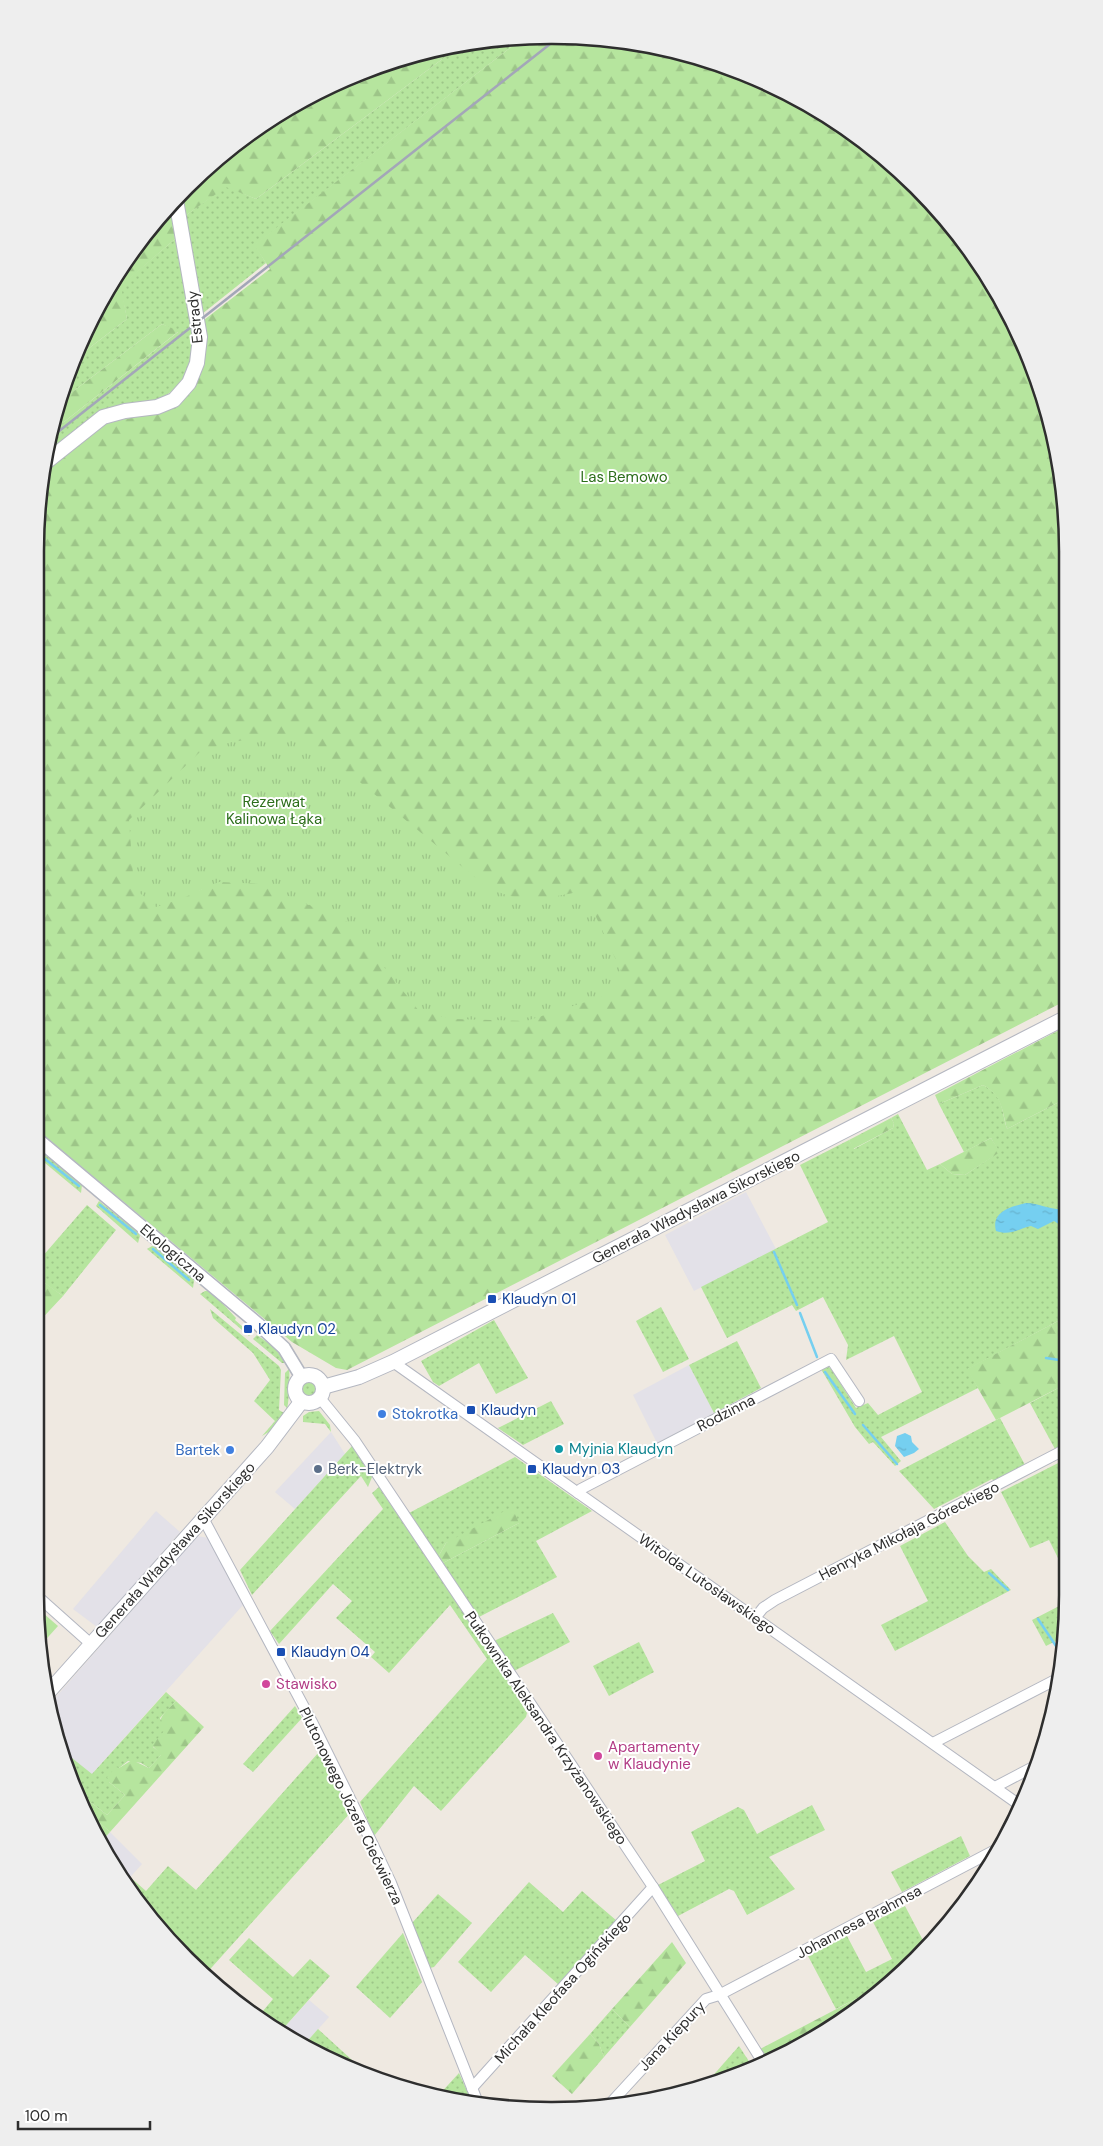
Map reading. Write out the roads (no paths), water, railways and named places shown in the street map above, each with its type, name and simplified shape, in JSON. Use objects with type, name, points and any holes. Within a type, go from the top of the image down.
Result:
[{"type":"main road","name":"Estrady","points":[[53,457],[103,417],[125,411],[157,407],[174,400],[189,383],[197,363],[200,337],[177,208]]},
{"type":"main road","name":"Generała Władysława Sikorskiego","points":[[321,1392],[393,1362],[1059,1021]]},
{"type":"main road","points":[[308,1374],[314,1376],[319,1379],[321,1392],[311,1403],[302,1402],[294,1391],[295,1383],[301,1376],[308,1374]]},
{"type":"main road","name":"Generała Władysława Sikorskiego","points":[[53,1687],[267,1447],[302,1402]]},
{"type":"street","name":"Ekologiczna","points":[[44,1145],[258,1324],[284,1348],[301,1376]]},
{"type":"street","name":"Rodzinna","points":[[578,1493],[581,1489],[831,1359],[859,1401]]},
{"type":"street","name":"Witolda Lutosławskiego","points":[[393,1362],[1015,1802]]},
{"type":"street","name":"Pułkownika Aleksandra Krzyżanowskiego","points":[[321,1392],[653,1888],[760,2058]]},
{"type":"street","name":"Henryka Mikołaja Góreckiego","points":[[755,1618],[763,1608],[776,1600],[1059,1453]]},
{"type":"street","name":"Plutonowego Józefa Ciećwierza","points":[[204,1518],[320,1737],[391,1883],[475,2096]]},
{"type":"street","points":[[44,1602],[91,1644]]},
{"type":"street","points":[[933,1743],[1051,1682]]},
{"type":"street","points":[[995,1787],[1028,1769]]},
{"type":"street","name":"Johannesa Brahmsa","points":[[719,1995],[987,1854]]},
{"type":"street","name":"Michała Kleofasa Ogińskiego","points":[[472,2088],[653,1888]]},
{"type":"street","name":"Jana Kiepury","points":[[615,2098],[706,1999],[719,1995]]},
{"type":"water","points":[[1026,1203],[1059,1209],[1059,1224],[1054,1221],[1038,1229],[1031,1226],[1010,1232],[996,1231],[996,1219],[1003,1211]]},
{"type":"water","points":[[905,1433],[911,1436],[912,1442],[919,1449],[904,1457],[895,1446],[897,1436]]},
{"type":"waterway","points":[[45,1159],[79,1186]]},
{"type":"waterway","points":[[100,1205],[136,1234]]},
{"type":"waterway","points":[[153,1249],[189,1280]]},
{"type":"waterway","points":[[774,1252],[797,1305]]},
{"type":"waterway","points":[[800,1313],[817,1357]]},
{"type":"waterway","points":[[1046,1358],[1059,1360]]},
{"type":"waterway","points":[[825,1372],[855,1414]]},
{"type":"waterway","points":[[863,1425],[897,1464]]},
{"type":"waterway","points":[[989,1573],[1008,1590]]},
{"type":"waterway","points":[[1038,1619],[1056,1646]]},
{"type":"railway","points":[[58,432],[550,44]]},
{"type":"place","name":"Klaudyn 01","points":[[492,1299]]},
{"type":"place","name":"Klaudyn 02","points":[[248,1329]]},
{"type":"place","name":"Klaudyn","points":[[471,1410]]},
{"type":"place","name":"Stokrotka","points":[[382,1414]]},
{"type":"place","name":"Myjnia Klaudyn","points":[[559,1449]]},
{"type":"place","name":"Bartek","points":[[230,1450]]},
{"type":"place","name":"Berk-Elektryk","points":[[318,1469]]},
{"type":"place","name":"Klaudyn 03","points":[[532,1469]]},
{"type":"place","name":"Klaudyn 04","points":[[281,1652]]},
{"type":"place","name":"Stawisko","points":[[266,1684]]},
{"type":"place","name":"Apartamenty w Klaudynie","points":[[598,1756]]},
{"type":"park label","name":"Las Bemowo","points":[[624,477]]},
{"type":"park label","name":"Rezerwat Kalinowa Łąka","points":[[274,810]]}]
